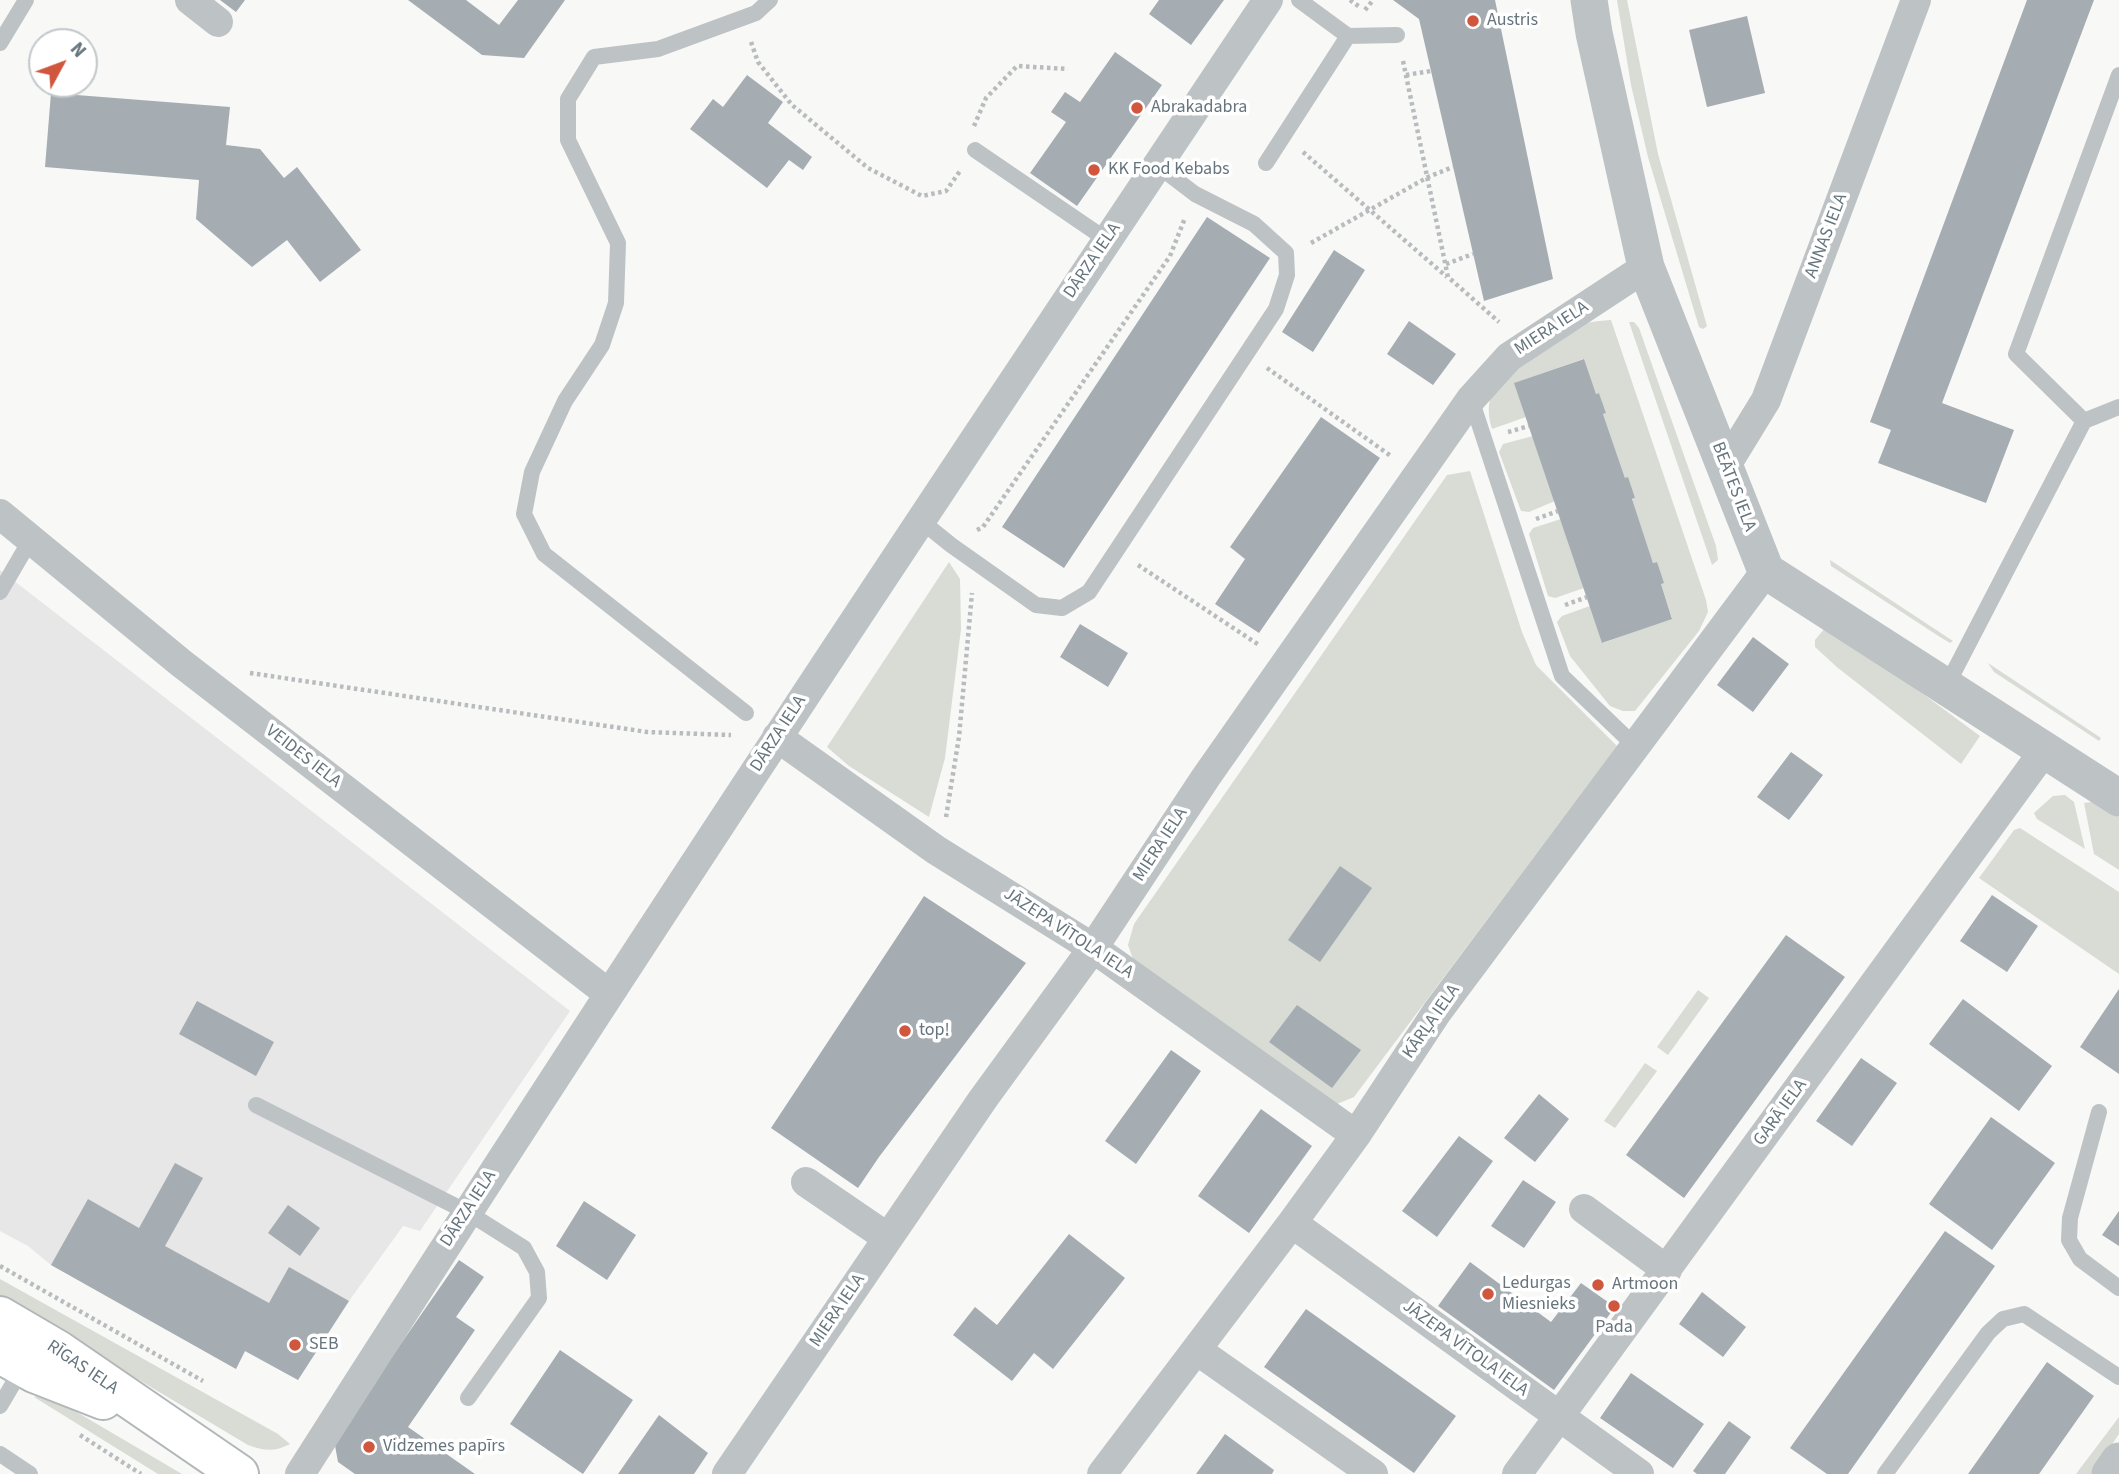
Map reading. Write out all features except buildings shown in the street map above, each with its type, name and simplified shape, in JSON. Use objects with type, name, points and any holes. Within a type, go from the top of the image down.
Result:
[{"type":"main road","name":"RĪGAS IELA","points":[[0,1316],[58,1350],[239,1474]]},
{"type":"main road","name":"RĪGAS IELA","points":[[12,1360],[163,1424]]},
{"type":"street","points":[[190,0],[218,22]]},
{"type":"street","name":"DĀRZA IELA","points":[[300,1474],[467,1212],[777,737],[1268,0]]},
{"type":"street","name":"BEĀTES IELA","points":[[1589,0],[1646,267],[1766,572]]},
{"type":"street","name":"ANNAS IELA","points":[[1725,467],[1766,400],[1916,0]]},
{"type":"street","name":"MIERA IELA","points":[[727,1474],[983,1099],[1093,948],[1206,777],[1471,399],[1509,357],[1646,267]]},
{"type":"street","name":"VEIDES IELA","points":[[0,514],[181,663],[609,994]]},
{"type":"street","points":[[1766,572],[2119,798]]},
{"type":"street","name":"KĀRĻA IELA","points":[[1102,1474],[1292,1223],[1356,1135],[1437,1012],[1766,572]]},
{"type":"street","name":"JĀZEPA VĪTOLA IELA","points":[[777,737],[936,850],[1093,948],[1356,1135]]},
{"type":"street","name":"GARĀ IELA","points":[[1517,1474],[2044,751]]},
{"type":"street","points":[[806,1182],[888,1238]]},
{"type":"street","points":[[1584,1209],[1667,1270]]},
{"type":"street","name":"JĀZEPA VĪTOLA IELA","points":[[1292,1223],[1559,1419],[1639,1474]]},
{"type":"street","points":[[1198,1350],[1373,1474]]},
{"type":"street","points":[[2110,1474],[2119,1461]]},
{"type":"lane","points":[[0,43],[26,0]]},
{"type":"lane","points":[[746,713],[544,554],[524,514],[532,472],[565,401],[602,345],[616,303],[618,243],[568,140],[568,99],[594,57],[658,49],[756,13],[771,0]]},
{"type":"lane","points":[[1298,0],[1348,36],[1397,36]]},
{"type":"lane","points":[[1266,163],[1348,36]]},
{"type":"lane","points":[[2084,421],[2016,354],[2119,75]]},
{"type":"lane","points":[[975,150],[1107,240]]},
{"type":"lane","points":[[920,520],[1036,605],[1062,608],[1089,592],[1276,309],[1287,275],[1286,253],[1254,224],[1195,194],[1157,165]]},
{"type":"lane","points":[[1471,399],[1562,676],[1635,746]]},
{"type":"lane","points":[[1946,687],[2084,421],[2119,407]]},
{"type":"lane","points":[[0,592],[31,539]]},
{"type":"lane","points":[[256,1105],[467,1212],[524,1248],[537,1272],[539,1298],[468,1398]]},
{"type":"lane","points":[[2099,1112],[2070,1218],[2069,1240],[2080,1259],[2119,1288]]},
{"type":"lane","points":[[1885,1474],[1988,1333],[2003,1319],[2024,1314],[2119,1377]]},
{"type":"lane","points":[[0,1406],[12,1360]]},
{"type":"lane","points":[[0,1454],[30,1474]]},
{"type":"path","points":[[1350,0],[1397,36],[1448,277]]},
{"type":"path","points":[[756,13],[750,40],[758,62],[792,105],[868,168],[922,196],[946,191],[975,150],[972,129],[986,98],[1017,66],[1068,69]]},
{"type":"path","points":[[1406,75],[1431,71]]},
{"type":"path","points":[[1283,137],[1526,346]]},
{"type":"path","points":[[1286,257],[1428,177],[1453,167]]},
{"type":"path","points":[[951,545],[982,527],[1170,256],[1195,194]]},
{"type":"path","points":[[1446,264],[1473,254]]},
{"type":"path","points":[[1246,354],[1417,475]]},
{"type":"path","points":[[1116,551],[1286,663]]},
{"type":"path","points":[[936,850],[944,823],[959,737],[975,560]]},
{"type":"path","points":[[237,671],[647,732],[732,735]]},
{"type":"path","points":[[0,1266],[203,1381]]},
{"type":"path","points":[[74,1431],[141,1474]]},
{"type":"shaded area","points":[[1617,0],[1627,0],[1658,154],[1707,326],[1703,329],[1699,327],[1648,157],[1631,85]]},
{"type":"shaded area","points":[[1611,320],[1708,612],[1699,631],[1635,711],[1623,711],[1610,706],[1570,656],[1557,622],[1562,616],[1590,606],[1603,643],[1672,618],[1657,562],[1653,563],[1632,500],[1635,498],[1625,478],[1603,414],[1606,413],[1583,359],[1515,383],[1526,417],[1492,429],[1489,416],[1489,404],[1497,385],[1512,368],[1547,339],[1569,327]]},
{"type":"shaded area","points":[[1629,322],[1634,322],[1639,328],[1716,546],[1718,560],[1712,565]]},
{"type":"shaded area","points":[[1533,436],[1555,501],[1529,512],[1521,511],[1499,452],[1503,444]]},
{"type":"shaded area","points":[[1470,471],[1522,632],[1536,665],[1617,746],[1354,1097],[1337,1104],[1134,962],[1128,945],[1134,924],[1447,475]]},
{"type":"shaded area","points":[[1561,519],[1584,588],[1555,598],[1548,596],[1529,534],[1533,528]]},
{"type":"shaded area","points":[[1830,560],[1953,641],[1950,643],[1940,637],[1831,566]]},
{"type":"shaded area","points":[[949,562],[960,579],[961,629],[945,758],[929,817],[849,766],[827,747]]},
{"type":"shaded area","points":[[0,570],[570,1011],[420,1231],[403,1226],[349,1301],[298,1380],[245,1351],[236,1369],[51,1265],[28,1246],[0,1231]]},
{"type":"shaded area","points":[[1825,628],[1915,688],[1980,736],[1961,764],[1815,647],[1815,640]]},
{"type":"shaded area","points":[[1988,663],[2101,738],[2099,741],[1994,672]]},
{"type":"shaded area","points":[[2065,795],[2074,802],[2085,849],[2037,819],[2034,813],[2053,796]]},
{"type":"shaded area","points":[[2092,802],[2119,817],[2119,870],[2094,854],[2084,803]]},
{"type":"shaded area","points":[[2020,828],[2119,892],[2119,974],[1979,878],[2014,830]]},
{"type":"shaded area","points":[[1698,990],[1709,998],[1668,1055],[1657,1047]]},
{"type":"shaded area","points":[[1645,1063],[1657,1071],[1615,1128],[1604,1121]]},
{"type":"shaded area","points":[[0,1279],[278,1434],[290,1444],[269,1450],[248,1445],[0,1297]]},
{"type":"shaded area","points":[[46,1394],[182,1474],[158,1474],[34,1397]]},
{"type":"shaded area","points":[[2119,1417],[2119,1434],[2092,1474],[2076,1474]]},
{"type":"place","name":"Austris","points":[[1473,21]]},
{"type":"place","name":"Abrakadabra","points":[[1137,108]]},
{"type":"place","name":"KK Food Kebabs","points":[[1094,170]]},
{"type":"place","name":"top!","points":[[905,1031]]},
{"type":"place","name":"Artmoon","points":[[1598,1285]]},
{"type":"place","name":"Ledurgas Miesnieks","points":[[1488,1294]]},
{"type":"place","name":"Pada","points":[[1614,1306]]},
{"type":"place","name":"SEB","points":[[295,1345]]},
{"type":"place","name":"Vidzemes papīrs","points":[[369,1447]]}]
